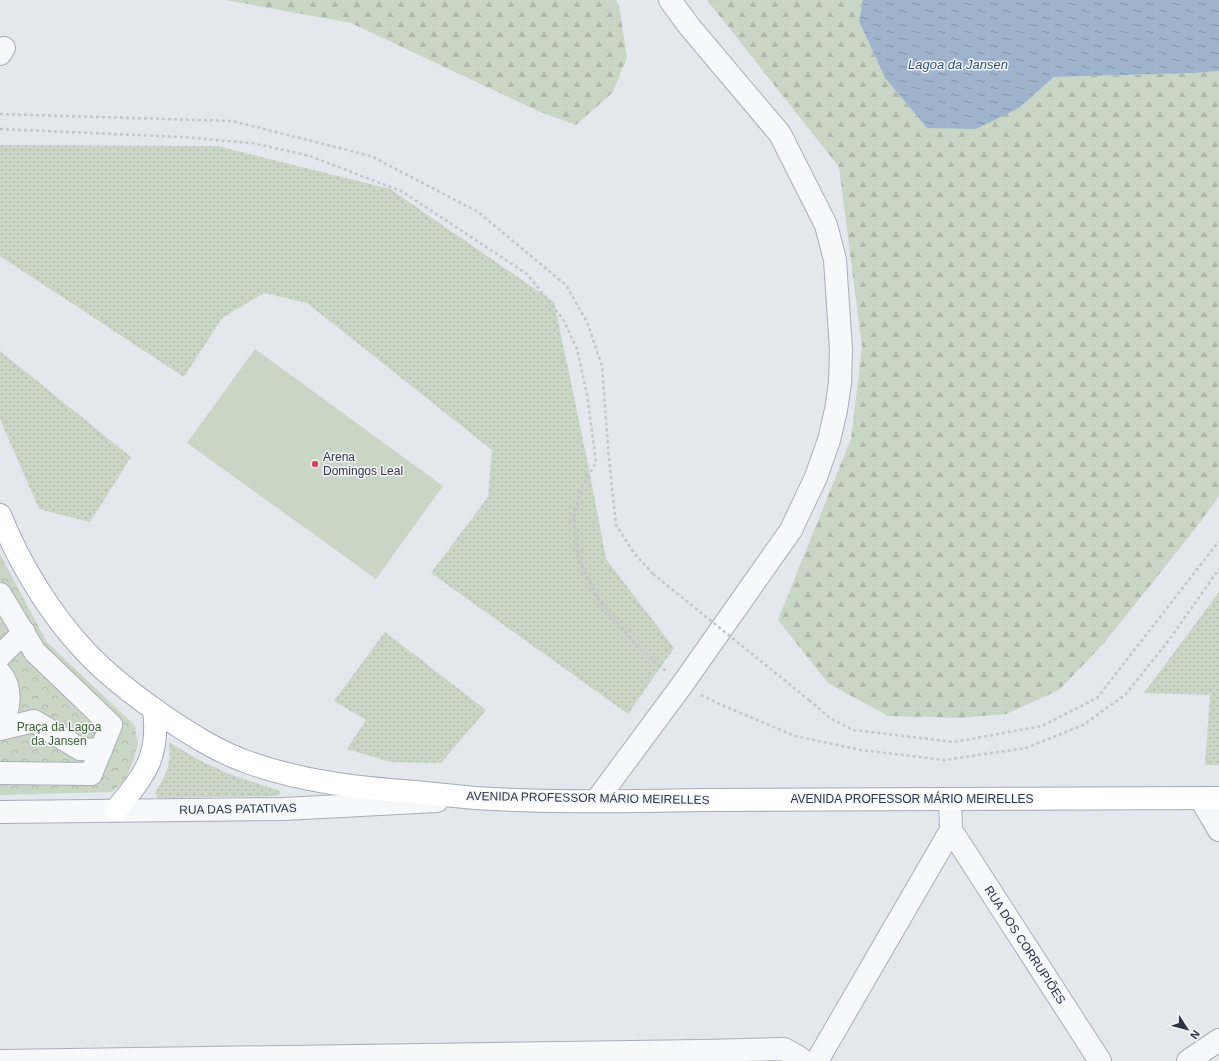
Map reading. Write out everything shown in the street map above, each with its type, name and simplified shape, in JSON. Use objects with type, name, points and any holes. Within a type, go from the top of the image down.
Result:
[{"type":"main road","name":"AVENIDA PROFESSOR MÁRIO MEIRELLES","points":[[0,515],[4,527],[34,583],[59,622],[87,654],[118,682],[185,730],[217,749],[248,762],[280,772],[325,783],[477,798],[596,801],[1210,798]]},
{"type":"main road","points":[[116,810],[141,778],[148,766],[156,739],[154,709]]},
{"type":"street","points":[[596,801],[682,685],[791,530],[816,477],[830,440],[840,383],[841,350],[835,260],[826,226],[780,134],[689,26],[670,0]]},
{"type":"street","points":[[0,594],[36,652],[111,725],[91,774],[0,773]]},
{"type":"street","points":[[0,656],[24,632]]},
{"type":"street","points":[[0,673],[8,688],[9,702],[6,716],[0,728]]},
{"type":"street","points":[[0,728],[34,721],[80,749],[101,750]]},
{"type":"street","name":"RUA DAS PATATIVAS","points":[[0,812],[284,809],[345,807],[477,798]]},
{"type":"street","points":[[1210,798],[1219,830]]},
{"type":"street","points":[[817,1061],[951,830],[950,799]]},
{"type":"street","name":"RUA DOS CORRUPIÕES","points":[[951,830],[1100,1061]]},
{"type":"street","points":[[1188,1061],[1219,1040]]},
{"type":"street","points":[[0,1061],[784,1048],[803,1061]]},
{"type":"path","points":[[0,114],[232,120],[371,156],[478,212],[566,285],[587,322],[602,366],[616,525],[634,553],[653,574],[810,700],[830,718],[853,730],[954,742],[1042,726],[1097,698],[1219,541]]},
{"type":"path","points":[[0,129],[182,137],[244,142],[310,156],[402,192],[527,274],[563,319],[577,349],[587,395],[596,462],[580,491],[574,517],[578,558],[600,602],[636,645],[682,685],[724,706],[795,736],[861,750],[944,760],[1026,748],[1083,726],[1125,695],[1170,640],[1219,569]]},
{"type":"green space","points":[[226,0],[616,0],[619,6],[627,57],[613,92],[576,125],[540,112],[351,23]]},
{"type":"green space","points":[[707,0],[863,0],[859,21],[885,78],[927,128],[1019,108],[1054,77],[1219,71],[1219,496],[1195,529],[1105,642],[1059,690],[1006,714],[961,718],[888,716],[828,683],[778,620],[851,439],[862,347],[839,167]]},
{"type":"green space","points":[[0,145],[217,146],[390,189],[554,302],[606,559],[674,648],[628,714],[431,573],[488,497],[492,450],[307,303],[264,293],[222,318],[184,377],[0,256]]},
{"type":"green space","name":"Arena Domingos Leal","points":[[255,349],[443,486],[376,579],[187,443]]},
{"type":"green space","points":[[0,351],[131,457],[90,522],[39,509],[0,419]]},
{"type":"green space","name":"Praça da Lagoa da Jansen","points":[[0,554],[46,641],[135,726],[138,744],[133,762],[125,780],[112,792],[0,795]]},
{"type":"green space","points":[[1219,592],[1219,765],[1205,765],[1210,695],[1144,693]]},
{"type":"green space","points":[[385,632],[486,710],[441,763],[390,762],[347,749],[366,720],[334,701]]},
{"type":"green space","points":[[169,742],[199,760],[229,774],[280,791],[280,794],[277,796],[158,798],[155,793],[163,780],[169,764]]},
{"type":"water","name":"Lagoa da Jansen","points":[[863,0],[1219,0],[1219,71],[1054,77],[1019,108],[976,129],[927,128],[885,78],[859,21]]},
{"type":"place","name":"Arena Domingos Leal","points":[[315,464]]}]
